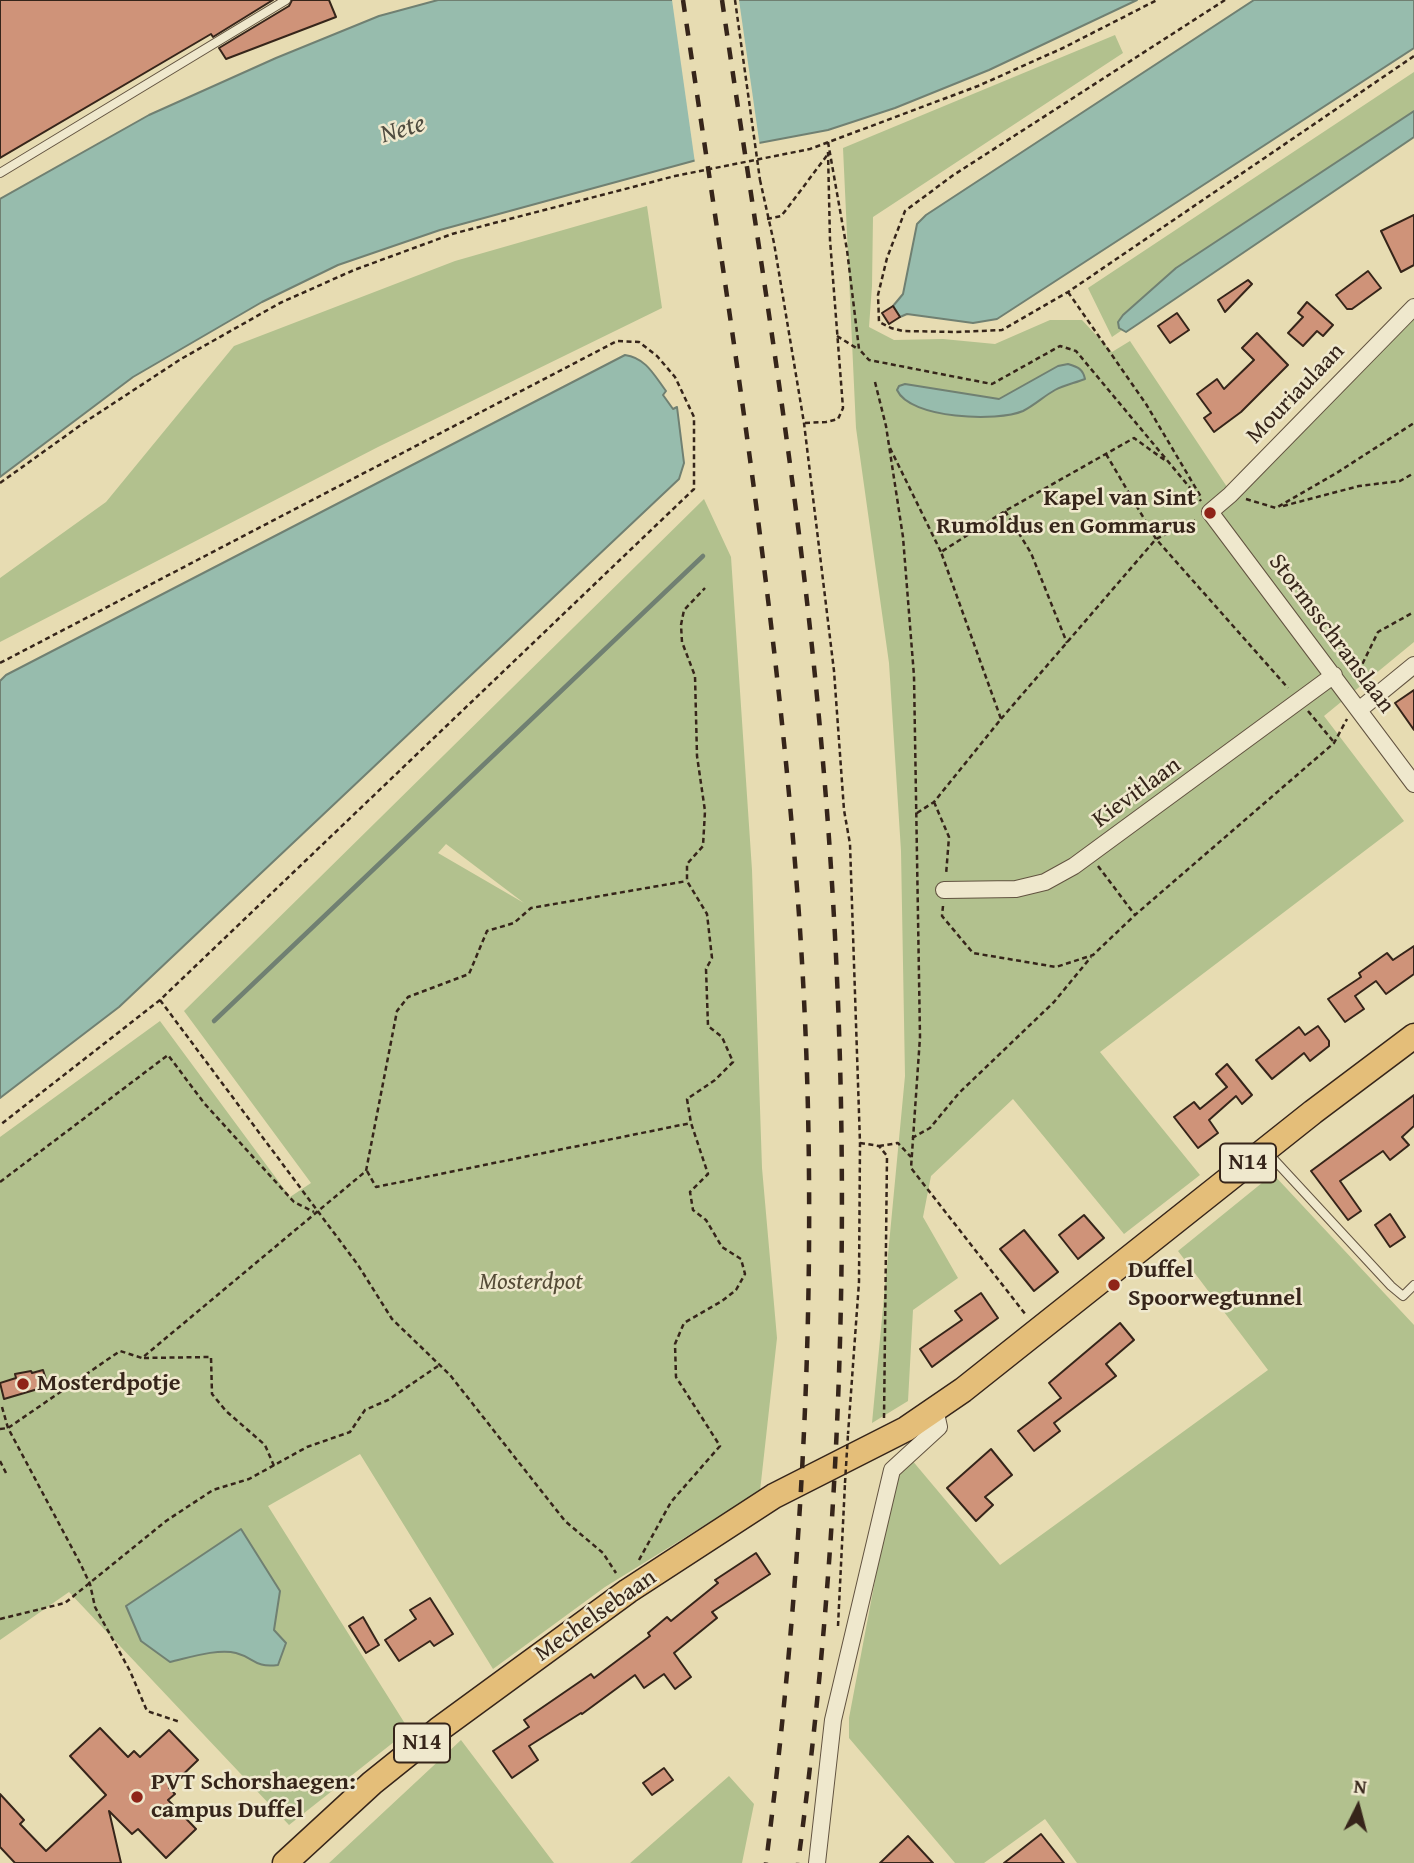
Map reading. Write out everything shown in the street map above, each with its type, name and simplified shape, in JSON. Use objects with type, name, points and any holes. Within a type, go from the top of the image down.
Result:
[{"type":"main road","name":"Mechelsebaan","points":[[285,1863],[372,1783],[409,1753],[628,1591],[774,1496],[906,1429],[964,1390],[1387,1054],[1414,1036]]},
{"type":"street","name":"Mouriaulaan","points":[[1210,512],[1230,495],[1414,307]]},
{"type":"street","name":"Stormsschranslaan","points":[[1210,512],[1414,784]]},
{"type":"street","points":[[1354,703],[1414,665]]},
{"type":"street","name":"Kievitlaan","points":[[944,890],[1016,890],[1045,882],[1089,855],[1334,675]]},
{"type":"street","points":[[817,1863],[833,1720],[892,1471],[939,1427],[935,1409]]},
{"type":"lane","points":[[0,173],[286,0]]},
{"type":"lane","points":[[1265,1150],[1391,1286],[1403,1296],[1413,1289]]},
{"type":"path","points":[[735,0],[760,180],[774,243],[804,423],[834,671],[844,810],[850,844],[860,1143],[859,1282],[837,1636]]},
{"type":"path","points":[[0,483],[85,422],[181,359],[280,303],[354,270],[452,234],[675,176],[810,149],[990,80],[1063,48],[1157,0]]},
{"type":"path","points":[[1225,0],[952,176],[905,211],[887,258],[878,295],[879,322],[903,331],[1002,330],[1068,292],[1414,56]]},
{"type":"path","points":[[804,423],[826,422],[838,418],[843,408],[830,240],[828,142]]},
{"type":"path","points":[[828,142],[847,250],[859,349]]},
{"type":"path","points":[[767,219],[781,216],[828,154]]},
{"type":"path","points":[[1068,292],[1146,404],[1210,512]]},
{"type":"path","points":[[837,336],[859,349],[869,360],[992,384],[1060,345],[1076,351],[1210,512]]},
{"type":"path","points":[[0,663],[617,341],[639,342],[657,356],[675,377],[694,417],[694,489],[160,1000],[0,1125]]},
{"type":"path","points":[[874,382],[889,446],[903,537],[914,676],[920,1038],[911,1168],[1038,1330]]},
{"type":"path","points":[[1276,508],[1414,423]]},
{"type":"path","points":[[941,552],[1005,511],[1134,438],[1171,464]]},
{"type":"path","points":[[889,446],[941,552],[1001,719]]},
{"type":"path","points":[[1106,454],[1156,539],[1334,743]]},
{"type":"path","points":[[1230,495],[1276,508],[1359,486],[1400,481],[1414,473]]},
{"type":"path","points":[[1005,511],[1031,553],[1067,643]]},
{"type":"path","points":[[917,813],[934,802],[1001,719],[1156,539],[1210,512]]},
{"type":"path","points":[[635,1566],[671,1503],[720,1446],[676,1377],[675,1344],[684,1322],[736,1290],[745,1274],[740,1259],[722,1247],[706,1220],[693,1210],[690,1192],[708,1174],[691,1123],[687,1100],[715,1080],[733,1062],[722,1037],[708,1026],[706,969],[712,958],[707,914],[688,881],[687,864],[703,846],[705,811],[697,756],[695,676],[682,642],[681,625],[684,610],[705,588]]},
{"type":"path","points":[[912,1138],[930,1128],[959,1093],[1054,1002],[1093,955],[1135,915],[1334,743],[1354,703],[1378,632],[1414,612]]},
{"type":"path","points":[[934,802],[949,836],[942,916],[973,953],[1056,967],[1093,955]]},
{"type":"path","points":[[1089,855],[1135,915]]},
{"type":"path","points":[[142,1358],[366,1171],[397,1011],[408,997],[469,974],[487,931],[514,923],[531,908],[688,881]]},
{"type":"path","points":[[160,1000],[358,1265],[392,1320],[450,1376],[565,1521],[603,1553],[628,1591]]},
{"type":"path","points":[[0,1182],[168,1055],[204,1103],[294,1202],[317,1213]]},
{"type":"path","points":[[366,1171],[376,1187],[691,1123]]},
{"type":"path","points":[[860,1143],[879,1146],[898,1143],[911,1157]]},
{"type":"path","points":[[879,1146],[887,1156],[884,1426]]},
{"type":"path","points":[[0,1429],[8,1428],[120,1351],[142,1358],[211,1357],[212,1394],[226,1411],[265,1445],[274,1466]]},
{"type":"path","points":[[0,1619],[65,1603],[166,1521],[213,1490],[249,1479],[307,1447],[350,1432],[365,1410],[388,1401],[438,1365]]},
{"type":"path","points":[[2,1407],[8,1428],[80,1563],[90,1584],[95,1607],[130,1671],[147,1712],[180,1722]]},
{"type":"path","points":[[0,1461],[6,1474]]},
{"type":"green space","points":[[1115,35],[1123,53],[873,217],[869,327],[894,340],[943,339],[995,344],[1050,320],[1082,320],[1112,352],[1130,341],[1233,496],[1414,317],[1414,642],[1324,716],[1404,821],[1100,1052],[1200,1175],[1124,1234],[1013,1099],[931,1176],[923,1217],[958,1278],[913,1310],[908,1401],[872,1423],[905,1076],[901,851],[889,663],[856,428],[843,148]]},
{"type":"green space","points":[[1414,72],[1414,129],[1112,337],[1088,288]]},
{"type":"green space","points":[[647,206],[662,308],[378,447],[0,642],[0,578],[106,502],[234,346],[455,261]]},
{"type":"green space","name":"Mosterdpot","points":[[704,499],[731,557],[752,870],[762,1168],[777,1338],[760,1491],[605,1587],[493,1669],[360,1454],[268,1506],[409,1730],[289,1825],[69,1592],[0,1640],[0,1137],[160,1021],[290,1197],[311,1183],[184,1011]],"holes":[[[446,844],[524,903],[438,853]]]},
{"type":"green space","points":[[1273,1174],[1414,1325],[1414,1863],[1077,1863],[1045,1819],[984,1863],[955,1863],[849,1738],[849,1718],[894,1480],[911,1459],[1000,1565],[1268,1370],[1178,1251]]},
{"type":"green space","points":[[461,1740],[554,1863],[329,1863]]},
{"type":"green space","points":[[729,1776],[754,1804],[742,1863],[630,1863]]},
{"type":"water","name":"Nete","points":[[438,0],[1137,0],[989,70],[895,108],[828,130],[759,143],[440,230],[338,265],[262,302],[133,377],[0,477],[0,199],[149,115],[276,58],[379,16]]},
{"type":"water","points":[[1254,0],[1414,0],[1414,48],[997,319],[973,323],[907,314],[900,317],[893,306],[903,294],[917,224],[926,215]]},
{"type":"water","points":[[1414,111],[1414,137],[1126,332],[1119,328],[1118,322],[1123,315],[1176,268]]},
{"type":"water","points":[[625,355],[639,360],[649,368],[666,391],[663,395],[673,409],[677,407],[684,463],[679,479],[119,1007],[0,1098],[0,681],[6,675]]},
{"type":"water","points":[[1068,364],[1080,369],[1085,379],[1058,388],[1027,409],[1011,414],[976,417],[936,412],[905,400],[897,390],[905,384],[999,399],[1058,366]]},
{"type":"water","points":[[241,1529],[280,1591],[274,1630],[286,1643],[278,1665],[259,1664],[229,1652],[203,1654],[170,1662],[141,1641],[126,1606]]},
{"type":"pier","points":[[672,0],[739,0],[760,147],[695,163]]},
{"type":"building","points":[[0,0],[273,0],[0,158]]},
{"type":"building","points":[[292,0],[329,0],[336,17],[226,59],[219,48],[289,6]]},
{"type":"building","points":[[1414,215],[1414,265],[1401,272],[1381,231]]},
{"type":"building","points":[[1368,271],[1381,288],[1352,309],[1347,309],[1336,295]]},
{"type":"building","points":[[1248,280],[1252,284],[1225,312],[1218,300]]},
{"type":"building","points":[[1307,302],[1333,325],[1323,336],[1317,331],[1303,346],[1288,333],[1303,317],[1298,313]]},
{"type":"building","points":[[893,306],[900,317],[889,324],[882,313]]},
{"type":"building","points":[[1177,313],[1189,330],[1170,343],[1158,326]]},
{"type":"building","points":[[1257,333],[1288,365],[1241,412],[1214,432],[1204,418],[1211,413],[1197,394],[1217,379],[1224,389],[1254,360],[1242,348]]},
{"type":"building","points":[[1414,690],[1414,730],[1395,703]]},
{"type":"building","points":[[1414,946],[1414,974],[1386,994],[1376,981],[1355,996],[1364,1009],[1345,1022],[1328,999],[1361,977],[1359,973],[1387,953],[1393,960]]},
{"type":"building","points":[[1318,1026],[1329,1041],[1329,1046],[1310,1061],[1304,1053],[1272,1079],[1256,1060],[1299,1027],[1305,1035]]},
{"type":"building","points":[[1227,1064],[1252,1095],[1242,1104],[1236,1096],[1209,1120],[1218,1133],[1198,1148],[1174,1117],[1194,1102],[1200,1109],[1227,1087],[1216,1074]]},
{"type":"building","points":[[1414,1095],[1414,1126],[1402,1137],[1409,1145],[1390,1160],[1383,1151],[1340,1181],[1361,1211],[1348,1220],[1311,1171]]},
{"type":"building","points":[[1390,1214],[1405,1237],[1390,1247],[1375,1225]]},
{"type":"building","points":[[1084,1215],[1104,1238],[1078,1259],[1059,1235]]},
{"type":"building","points":[[1024,1230],[1058,1272],[1034,1291],[1000,1249]]},
{"type":"building","points":[[981,1293],[998,1318],[932,1367],[920,1349],[962,1320],[955,1311]]},
{"type":"building","points":[[1120,1323],[1134,1340],[1106,1364],[1116,1376],[1054,1423],[1060,1431],[1034,1451],[1018,1431],[1061,1398],[1049,1383]]},
{"type":"building","name":"Mosterdpotje","points":[[43,1370],[48,1386],[4,1399],[0,1383],[16,1378],[15,1374]]},
{"type":"building","points":[[991,1449],[1012,1475],[985,1497],[993,1505],[976,1521],[947,1488]]},
{"type":"building","points":[[756,1553],[770,1574],[712,1612],[717,1618],[674,1653],[691,1677],[675,1689],[664,1674],[644,1688],[635,1675],[582,1714],[529,1746],[538,1760],[512,1778],[493,1751],[529,1727],[524,1720],[591,1674],[594,1678],[650,1636],[648,1633],[667,1617],[671,1621],[718,1583],[715,1580]]},
{"type":"building","points":[[430,1598],[453,1634],[434,1646],[430,1641],[399,1661],[385,1640],[416,1619],[410,1610]]},
{"type":"building","points":[[363,1617],[379,1645],[366,1653],[349,1626]]},
{"type":"building","name":"PVT Schorshaegen: campus Duffel","points":[[100,1728],[128,1757],[134,1751],[140,1757],[169,1730],[198,1760],[169,1788],[175,1794],[168,1800],[196,1829],[166,1858],[138,1829],[132,1834],[109,1811],[121,1863],[15,1863],[0,1847],[0,1794],[24,1820],[20,1824],[46,1851],[106,1795],[70,1756]]},
{"type":"building","points":[[664,1768],[673,1780],[652,1795],[643,1783]]},
{"type":"building","points":[[1041,1834],[1064,1863],[1004,1863]]},
{"type":"building","points":[[908,1836],[933,1863],[880,1863]]},
{"type":"waterway","points":[[214,1021],[703,556]]},
{"type":"railway","points":[[683,0],[750,456],[778,685],[790,800],[806,1034],[809,1152],[806,1390],[791,1627],[766,1863]]},
{"type":"railway","points":[[722,0],[775,359],[810,628],[831,861],[838,1004],[842,1148],[837,1435],[815,1721],[798,1863]]},
{"type":"place","name":"Kapel van Sint Rumoldus en Gommarus","points":[[1210,513]]},
{"type":"place","name":"Duffel Spoorwegtunnel","points":[[1114,1285]]},
{"type":"place","name":"Mosterdpotje","points":[[23,1384]]},
{"type":"place","name":"PVT Schorshaegen: campus Duffel","points":[[137,1797]]}]
